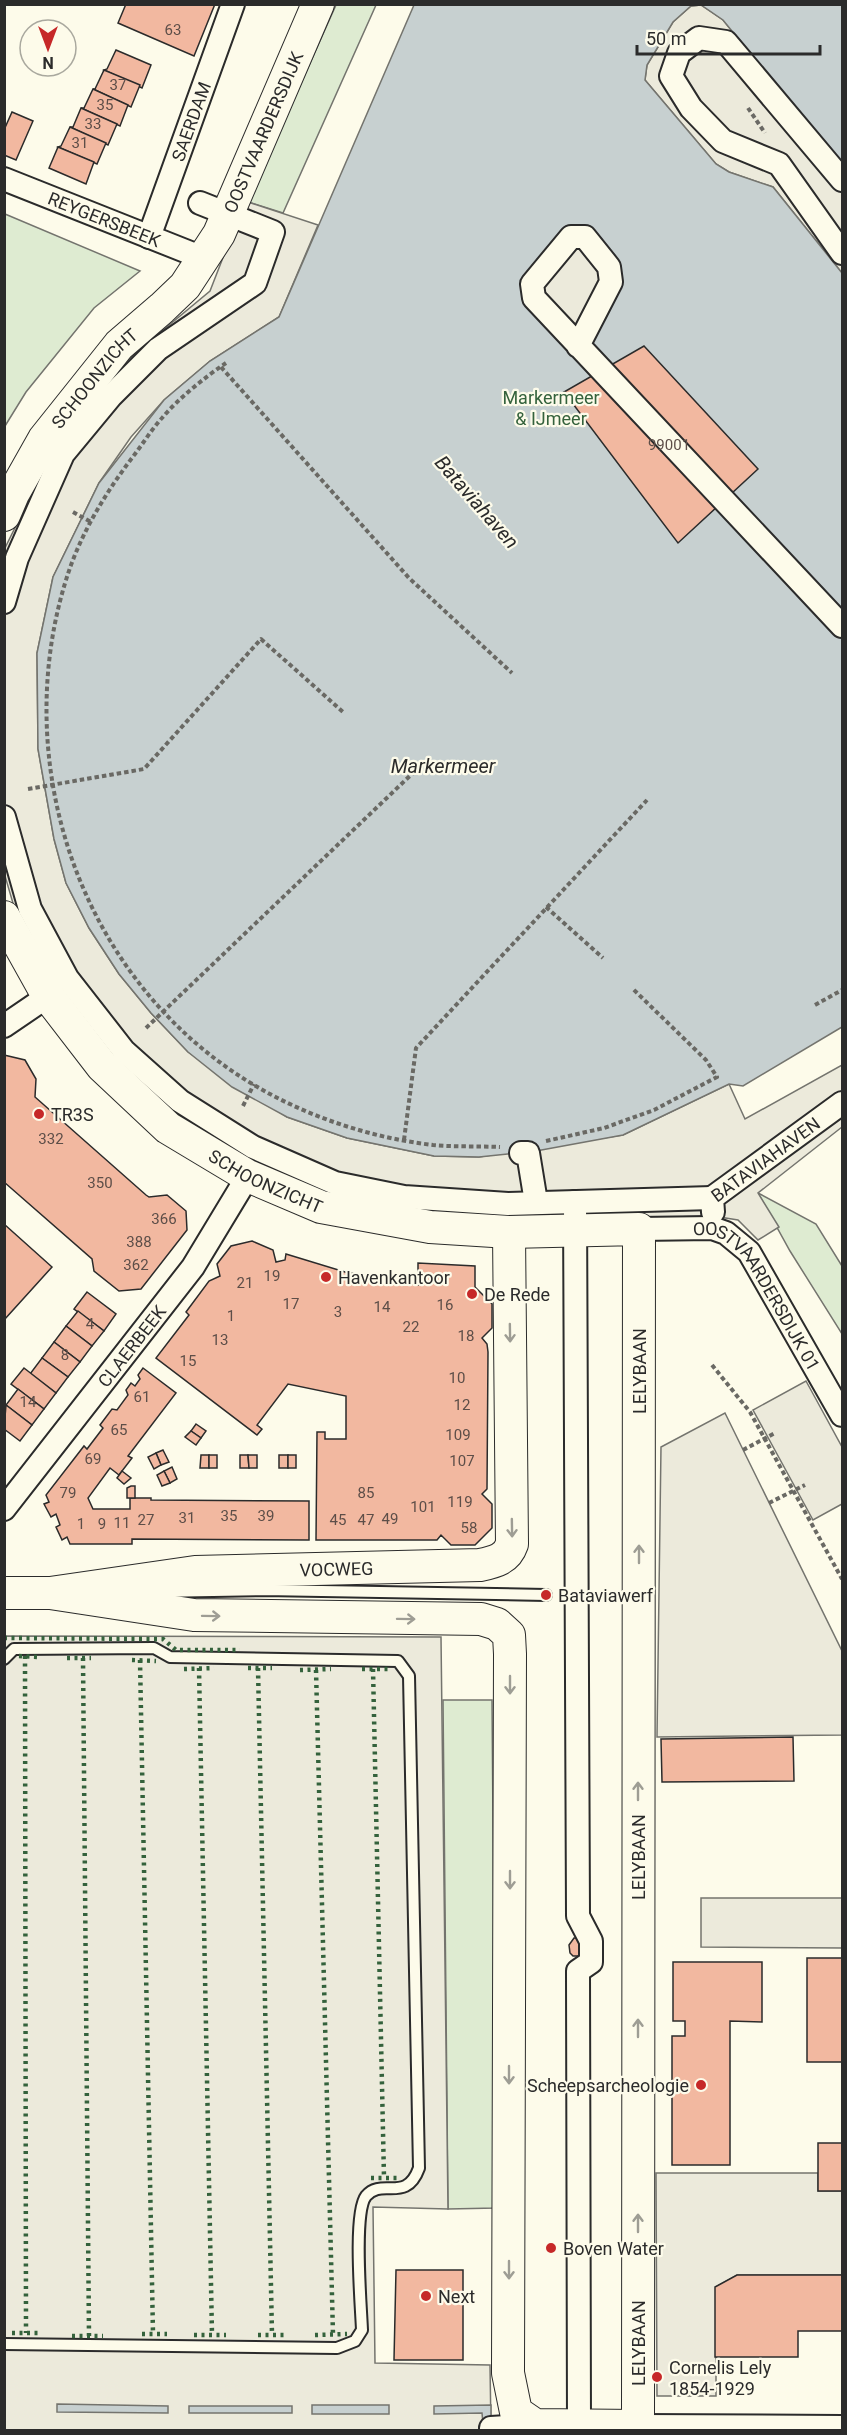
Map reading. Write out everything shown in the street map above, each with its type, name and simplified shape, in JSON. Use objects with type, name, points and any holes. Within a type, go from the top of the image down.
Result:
[{"type":"street","name":"SAERDAM","points":[[149,237],[233,4]]},
{"type":"street","name":"OOSTVAARDERSDIJK","points":[[203,258],[219,234],[214,208],[318,4]]},
{"type":"street","points":[[843,180],[726,42],[699,38],[679,52],[671,76],[691,108],[723,141],[779,164],[843,253]]},
{"type":"street","name":"REYGERSBEEK","points":[[4,179],[203,258]]},
{"type":"street","points":[[4,602],[16,558],[63,454],[111,396],[158,349],[255,283],[273,232],[214,208]]},
{"type":"street","name":"SCHOONZICHT","points":[[4,515],[13,494],[44,439],[119,345],[185,286],[203,258]]},
{"type":"street","points":[[578,346],[843,626]]},
{"type":"street","points":[[4,817],[30,909],[68,978],[124,1051],[180,1101],[253,1148],[334,1183],[404,1197],[508,1204],[536,1202],[576,1216],[712,1198]]},
{"type":"street","name":"SCHOONZICHT","points":[[4,917],[48,996],[102,1066],[168,1128],[248,1176],[321,1207],[430,1227],[509,1232],[576,1216],[639,1229]]},
{"type":"street","points":[[4,1026],[48,996]]},
{"type":"street","name":"BATAVIAHAVEN","points":[[711,1228],[712,1198],[843,1103]]},
{"type":"street","points":[[527,1149],[536,1202]]},
{"type":"street","name":"CLAERBEEK","points":[[4,1509],[193,1268],[248,1176]]},
{"type":"street","points":[[556,2427],[578,1971],[591,1962],[591,1941],[578,1916],[576,1216]]},
{"type":"street","name":"OOSTVAARDERSDIJK 01","points":[[639,1229],[711,1228],[726,1233],[749,1252],[843,1415]]},
{"type":"street","name":"LELYBAAN","points":[[638,2426],[639,1229]]},
{"type":"street","name":"VOCWEG","points":[[4,1593],[159,1593],[195,1572],[480,1565],[503,1558],[510,1552],[512,1544],[509,1232]]},
{"type":"street","name":"VOCWEG","points":[[159,1593],[194,1615],[481,1619],[504,1628],[509,1635],[508,2373],[516,2412],[556,2427]]},
{"type":"street","points":[[491,2428],[843,2427]]},
{"type":"lane","points":[[159,1593],[264,1590],[546,1595]]},
{"type":"lane","points":[[4,1659],[14,1649],[154,1648],[170,1657],[398,1661],[409,1676],[410,1687],[419,2168],[414,2181],[404,2187],[377,2189],[366,2196],[359,2215],[362,2330],[355,2341],[338,2348],[4,2344]]},
{"type":"path","points":[[747,107],[763,127]]},
{"type":"path","points":[[226,363],[163,417],[110,488],[90,522],[66,578],[52,634],[47,673],[47,746],[51,784],[68,852],[113,948],[162,1012],[210,1054],[254,1084],[272,1095],[348,1127],[435,1145],[527,1149],[604,1128],[654,1110],[717,1077],[706,1060],[633,989]]},
{"type":"path","points":[[221,367],[409,578],[512,673]]},
{"type":"path","points":[[73,512],[90,522]]},
{"type":"path","points":[[28,789],[144,770],[261,639],[344,712]]},
{"type":"path","points":[[146,1028],[415,771]]},
{"type":"path","points":[[404,1140],[416,1048],[647,800]]},
{"type":"path","points":[[546,907],[603,958]]},
{"type":"path","points":[[815,1005],[843,990]]},
{"type":"path","points":[[243,1106],[254,1084]]},
{"type":"path","points":[[712,1365],[750,1412],[843,1579]]},
{"type":"path","points":[[743,1450],[775,1433]]},
{"type":"path","points":[[769,1503],[805,1485]]},
{"type":"green space","points":[[336,5],[376,5],[283,213],[245,201],[273,146]]},
{"type":"green space","points":[[5,214],[140,271],[94,308],[26,392],[5,426]]},
{"type":"green space","points":[[758,1193],[816,1224],[842,1266],[842,1334],[790,1251]]},
{"type":"green space","points":[[443,1700],[492,1700],[496,2208],[448,2209]]},
{"type":"shaded area","points":[[701,5],[723,20],[842,166],[842,273],[773,187],[729,172],[716,164],[645,80],[647,65],[673,22],[691,6]]},
{"type":"shaded area","points":[[245,201],[318,225],[279,317],[210,361],[164,400],[131,437],[99,483],[53,577],[37,653],[38,749],[54,839],[66,883],[89,928],[119,974],[151,1013],[188,1052],[287,1117],[347,1138],[434,1156],[479,1157],[623,1135],[729,1084],[745,1119],[842,1065],[842,1127],[758,1193],[779,1227],[758,1240],[738,1220],[713,1216],[632,1218],[408,1215],[331,1199],[246,1163],[173,1115],[113,1060],[17,917],[5,876],[4,550],[53,451],[109,375],[210,291]]},
{"type":"shaded area","points":[[571,230],[609,257],[589,350],[525,282]]},
{"type":"shaded area","points":[[806,1381],[842,1447],[842,1504],[813,1520],[753,1410]]},
{"type":"shaded area","points":[[725,1413],[842,1651],[842,1735],[657,1737],[661,1447]]},
{"type":"shaded area","points":[[5,1636],[441,1637],[448,2209],[373,2207],[375,2363],[490,2365],[491,2430],[5,2430]]},
{"type":"shaded area","points":[[701,1898],[842,1898],[842,1948],[701,1947]]},
{"type":"shaded area","points":[[656,2173],[818,2173],[818,2191],[842,2191],[842,2275],[737,2275],[716,2287],[716,2396],[657,2396]]},
{"type":"water","name":"Markermeer","points":[[414,5],[701,5],[691,6],[673,22],[647,65],[645,80],[716,164],[729,172],[773,187],[842,273],[842,620],[589,350],[591,337],[619,278],[587,231],[525,282],[842,633],[842,1027],[743,1086],[729,1084],[623,1135],[536,1151],[479,1157],[434,1156],[347,1138],[287,1117],[232,1087],[188,1052],[151,1013],[119,974],[89,928],[66,883],[54,839],[38,749],[37,653],[53,577],[99,483],[164,400],[210,361],[279,317]]},
{"type":"water","points":[[701,5],[842,5],[842,166],[723,20]]},
{"type":"water","points":[[57,2404],[168,2406],[168,2413],[57,2412]]},
{"type":"water","points":[[312,2405],[389,2405],[389,2414],[312,2414]]},
{"type":"water","points":[[491,2405],[491,2424],[483,2424],[482,2413],[434,2414],[434,2406]]},
{"type":"water","points":[[189,2406],[292,2406],[292,2413],[189,2413]]},
{"type":"building","points":[[126,4],[215,4],[194,56],[118,23]]},
{"type":"building","points":[[116,50],[151,65],[142,88],[104,70],[107,69]]},
{"type":"building","points":[[104,70],[140,85],[131,107],[93,89]]},
{"type":"building","points":[[93,89],[128,105],[120,126],[81,108],[84,108]]},
{"type":"building","points":[[81,108],[117,124],[108,145],[70,127],[73,127]]},
{"type":"building","points":[[12,112],[33,121],[16,160],[4,155],[4,130]]},
{"type":"building","points":[[70,127],[106,143],[97,164],[58,147],[61,146]]},
{"type":"building","points":[[58,147],[94,162],[86,184],[49,168]]},
{"type":"building","points":[[644,346],[758,469],[678,543],[564,392]]},
{"type":"building","points":[[4,1055],[25,1060],[36,1079],[35,1097],[146,1195],[149,1197],[167,1195],[186,1211],[187,1230],[141,1289],[119,1291],[94,1271],[92,1259],[4,1182]]},
{"type":"building","points":[[4,1224],[52,1267],[4,1320]]},
{"type":"building","points":[[252,1241],[273,1250],[276,1262],[285,1260],[286,1254],[345,1272],[418,1285],[418,1263],[475,1266],[475,1287],[492,1304],[492,1328],[482,1338],[487,1344],[488,1352],[487,1489],[482,1494],[492,1504],[492,1528],[475,1545],[451,1545],[441,1535],[437,1540],[316,1540],[317,1432],[325,1432],[325,1439],[346,1439],[346,1396],[288,1384],[257,1425],[262,1429],[257,1435],[156,1358],[189,1315],[186,1312],[209,1281],[220,1276],[217,1264],[231,1246]]},
{"type":"building","points":[[87,1292],[116,1314],[104,1331],[74,1309]]},
{"type":"building","points":[[78,1311],[104,1331],[92,1346],[66,1326]]},
{"type":"building","points":[[66,1326],[92,1346],[80,1362],[54,1342]]},
{"type":"building","points":[[54,1342],[80,1362],[68,1377],[42,1358]]},
{"type":"building","points":[[42,1358],[68,1377],[56,1393],[30,1374]]},
{"type":"building","points":[[24,1368],[56,1393],[44,1409],[11,1384]]},
{"type":"building","points":[[143,1368],[176,1393],[128,1456],[132,1458],[119,1475],[110,1468],[88,1498],[93,1509],[130,1509],[130,1498],[309,1501],[309,1540],[132,1539],[132,1544],[70,1544],[67,1537],[62,1540],[56,1527],[60,1525],[56,1514],[51,1517],[44,1504],[49,1502],[46,1495],[84,1446],[87,1449],[103,1428],[100,1425],[112,1409],[117,1410],[128,1395],[126,1390],[131,1383],[135,1386],[140,1379],[138,1375]]},
{"type":"building","points":[[18,1389],[44,1409],[32,1425],[6,1405]]},
{"type":"building","points":[[6,1405],[32,1425],[20,1441],[4,1429]]},
{"type":"building","points":[[196,1424],[206,1431],[201,1438],[191,1431]]},
{"type":"building","points":[[191,1431],[201,1438],[196,1445],[185,1437]]},
{"type":"building","points":[[163,1450],[169,1462],[161,1465],[156,1453]]},
{"type":"building","points":[[156,1453],[161,1465],[154,1469],[148,1457]]},
{"type":"building","points":[[201,1455],[209,1455],[209,1468],[200,1468]]},
{"type":"building","points":[[209,1455],[217,1455],[217,1468],[209,1468]]},
{"type":"building","points":[[240,1455],[248,1455],[249,1468],[240,1468]]},
{"type":"building","points":[[248,1455],[257,1455],[257,1468],[249,1468]]},
{"type":"building","points":[[279,1455],[288,1455],[288,1468],[279,1468]]},
{"type":"building","points":[[288,1455],[296,1455],[296,1468],[288,1468]]},
{"type":"building","points":[[172,1467],[177,1479],[170,1483],[164,1471]]},
{"type":"building","points":[[122,1471],[131,1478],[124,1484],[117,1478]]},
{"type":"building","points":[[164,1471],[170,1483],[162,1486],[157,1475]]},
{"type":"building","points":[[135,1486],[135,1498],[127,1498],[127,1488]]},
{"type":"building","points":[[793,1737],[794,1781],[662,1782],[661,1739]]},
{"type":"building","points":[[574,1938],[579,1938],[583,1953],[580,1956],[573,1956],[570,1953],[569,1945]]},
{"type":"building","points":[[807,1958],[842,1958],[842,2062],[807,2062]]},
{"type":"building","name":"Scheepsarcheologie","points":[[673,1962],[762,1962],[762,2022],[730,2021],[730,2165],[672,2165],[672,2036],[685,2036],[685,2021],[673,2021]]},
{"type":"building","points":[[818,2143],[842,2143],[842,2191],[818,2191]]},
{"type":"building","points":[[396,2270],[463,2270],[463,2360],[394,2360]]},
{"type":"building","points":[[737,2275],[842,2275],[842,2331],[798,2331],[798,2357],[715,2357],[715,2287]]},
{"type":"hedge","points":[[4,1638],[163,1639],[176,1650],[240,1650]]},
{"type":"hedge","points":[[19,1656],[39,1657]]},
{"type":"hedge","points":[[25,1656],[26,2333]]},
{"type":"hedge","points":[[67,1658],[91,1658]]},
{"type":"hedge","points":[[83,1658],[89,2336]]},
{"type":"hedge","points":[[132,1660],[156,1661]]},
{"type":"hedge","points":[[140,1660],[153,2334]]},
{"type":"hedge","points":[[199,1668],[212,2335]]},
{"type":"hedge","points":[[184,1669],[214,1668]]},
{"type":"hedge","points":[[248,1668],[272,1668]]},
{"type":"hedge","points":[[258,1668],[272,2335]]},
{"type":"hedge","points":[[300,1670],[331,1669]]},
{"type":"hedge","points":[[362,1669],[389,1669]]},
{"type":"hedge","points":[[373,1669],[384,2178]]},
{"type":"hedge","points":[[316,1670],[333,2335]]},
{"type":"hedge","points":[[371,2178],[401,2178]]},
{"type":"hedge","points":[[12,2333],[40,2333]]},
{"type":"hedge","points":[[142,2334],[167,2334]]},
{"type":"hedge","points":[[315,2335],[347,2334]]},
{"type":"hedge","points":[[194,2335],[226,2335]]},
{"type":"hedge","points":[[258,2335],[284,2335]]},
{"type":"hedge","points":[[72,2336],[103,2336]]},
{"type":"place","name":"TR3S","points":[[39,1114]]},
{"type":"place","name":"Havenkantoor","points":[[326,1277]]},
{"type":"place","name":"De Rede","points":[[472,1294]]},
{"type":"place","name":"Bataviawerf","points":[[546,1595]]},
{"type":"place","name":"Scheepsarcheologie","points":[[701,2085]]},
{"type":"place","name":"Boven Water","points":[[551,2248]]},
{"type":"place","name":"Next","points":[[426,2296]]},
{"type":"place","name":"Cornelis Lely 1854-1929","points":[[657,2377]]},
{"type":"park label","name":"Markermeer & IJmeer","points":[[551,407]]},
{"type":"water label","name":"Bataviahaven","points":[[477,502]]}]
